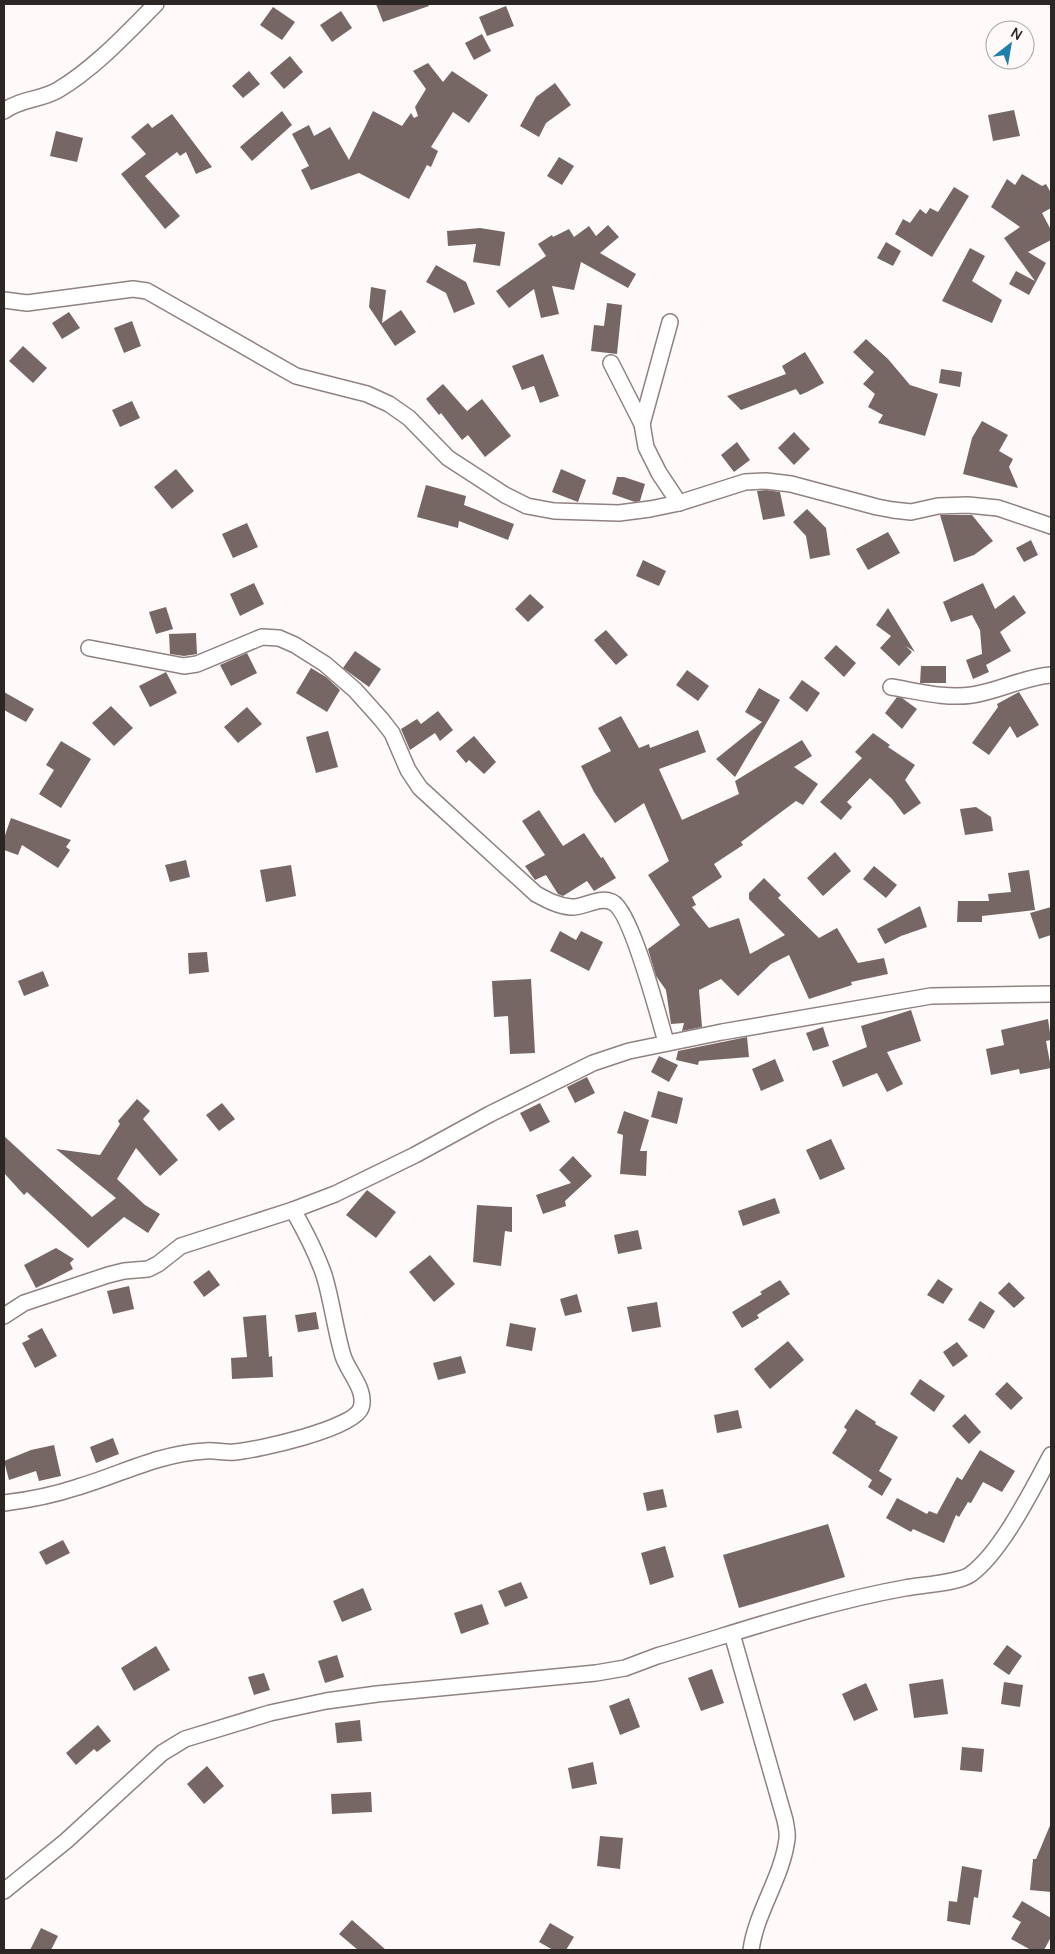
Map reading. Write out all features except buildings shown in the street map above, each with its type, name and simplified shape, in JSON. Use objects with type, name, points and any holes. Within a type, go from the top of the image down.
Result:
[{"type":"street","points":[[4,111],[18,102],[56,91],[124,38],[156,4]]},
{"type":"street","points":[[4,300],[27,303],[133,289],[147,291],[296,376],[367,394],[389,404],[409,418],[448,458],[505,495],[527,506],[554,511],[619,513],[680,503],[745,482],[766,481],[791,484],[877,508],[893,510],[911,512],[938,506],[968,505],[998,508],[1051,526]]},
{"type":"street","points":[[642,424],[670,322]]},
{"type":"street","points":[[611,363],[642,424],[646,447],[659,473],[680,503]]},
{"type":"street","points":[[90,648],[184,666],[197,664],[262,637],[279,638],[295,645],[325,664],[354,690],[392,733],[408,770],[420,788],[536,894],[554,904],[572,907],[602,900],[613,902],[622,911],[631,930],[666,1042]]},
{"type":"street","points":[[890,687],[938,695],[958,696],[984,692],[1051,674]]},
{"type":"street","points":[[4,1316],[24,1303],[108,1275],[124,1270],[148,1269],[158,1264],[181,1246],[336,1194],[593,1063],[629,1051],[666,1042],[931,996],[1051,994]]},
{"type":"street","points":[[4,1502],[44,1496],[79,1487],[119,1471],[163,1457],[203,1451],[233,1452],[302,1438],[344,1423],[361,1410],[362,1398],[344,1359],[324,1276],[314,1250],[293,1210]]},
{"type":"street","points":[[4,1892],[74,1835],[162,1753],[185,1740],[270,1713],[326,1701],[377,1694],[596,1673],[625,1668],[656,1656],[858,1596],[945,1582],[970,1575],[989,1555],[1011,1526],[1051,1456]]},
{"type":"street","points":[[732,1634],[785,1820],[788,1837],[784,1856],[762,1912],[750,1950]]}]
